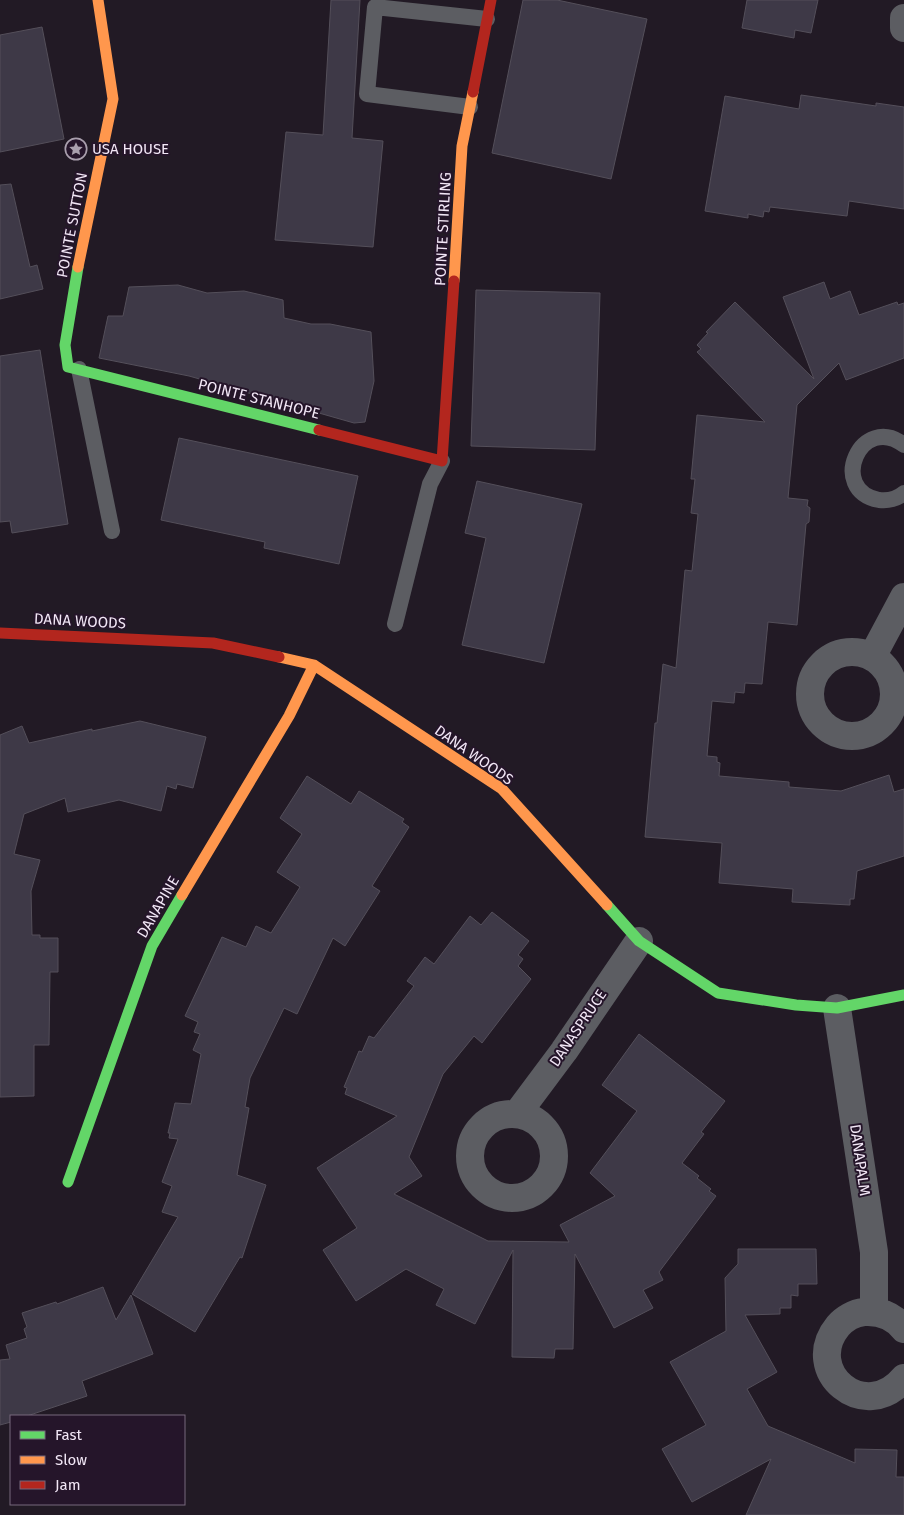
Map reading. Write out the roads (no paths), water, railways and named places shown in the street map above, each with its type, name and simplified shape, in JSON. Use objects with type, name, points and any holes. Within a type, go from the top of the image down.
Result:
[{"type":"street","name":"POINTE SUTTON","points":[[74,368],[65,345],[79,262],[114,98],[98,0]]},
{"type":"street","name":"POINTE STIRLING","points":[[442,461],[445,442],[462,146],[491,0]]},
{"type":"street","points":[[904,18],[904,28]]},
{"type":"street","name":"POINTE STANHOPE","points":[[74,368],[442,461]]},
{"type":"street","points":[[872,656],[904,597]]},
{"type":"street","name":"DANA WOODS","points":[[0,632],[213,643],[314,665],[502,789],[639,941],[718,993],[796,1005],[837,1008],[904,995]]},
{"type":"street","name":"DANAPINE","points":[[68,1182],[152,946],[289,716],[314,665]]},
{"type":"street","name":"DANASPRUCE","points":[[516,1114],[564,1050],[639,941]]},
{"type":"street","name":"DANAPALM","points":[[837,1008],[874,1252],[874,1312]]},
{"type":"street","points":[[904,1330],[890,1316],[874,1312],[857,1313],[842,1321],[831,1334],[826,1350],[828,1366],[836,1381],[849,1392],[865,1397],[882,1395],[896,1388],[904,1378]]},
{"type":"lane","points":[[470,107],[367,94],[375,7],[487,19]]},
{"type":"lane","points":[[74,368],[112,531]]},
{"type":"lane","points":[[903,495],[893,500],[872,499],[857,486],[852,466],[854,457],[868,441],[878,438],[889,438],[904,445]]},
{"type":"lane","points":[[395,624],[430,484],[442,461]]},
{"type":"place","name":"USA HOUSE","points":[[76,149]]}]
